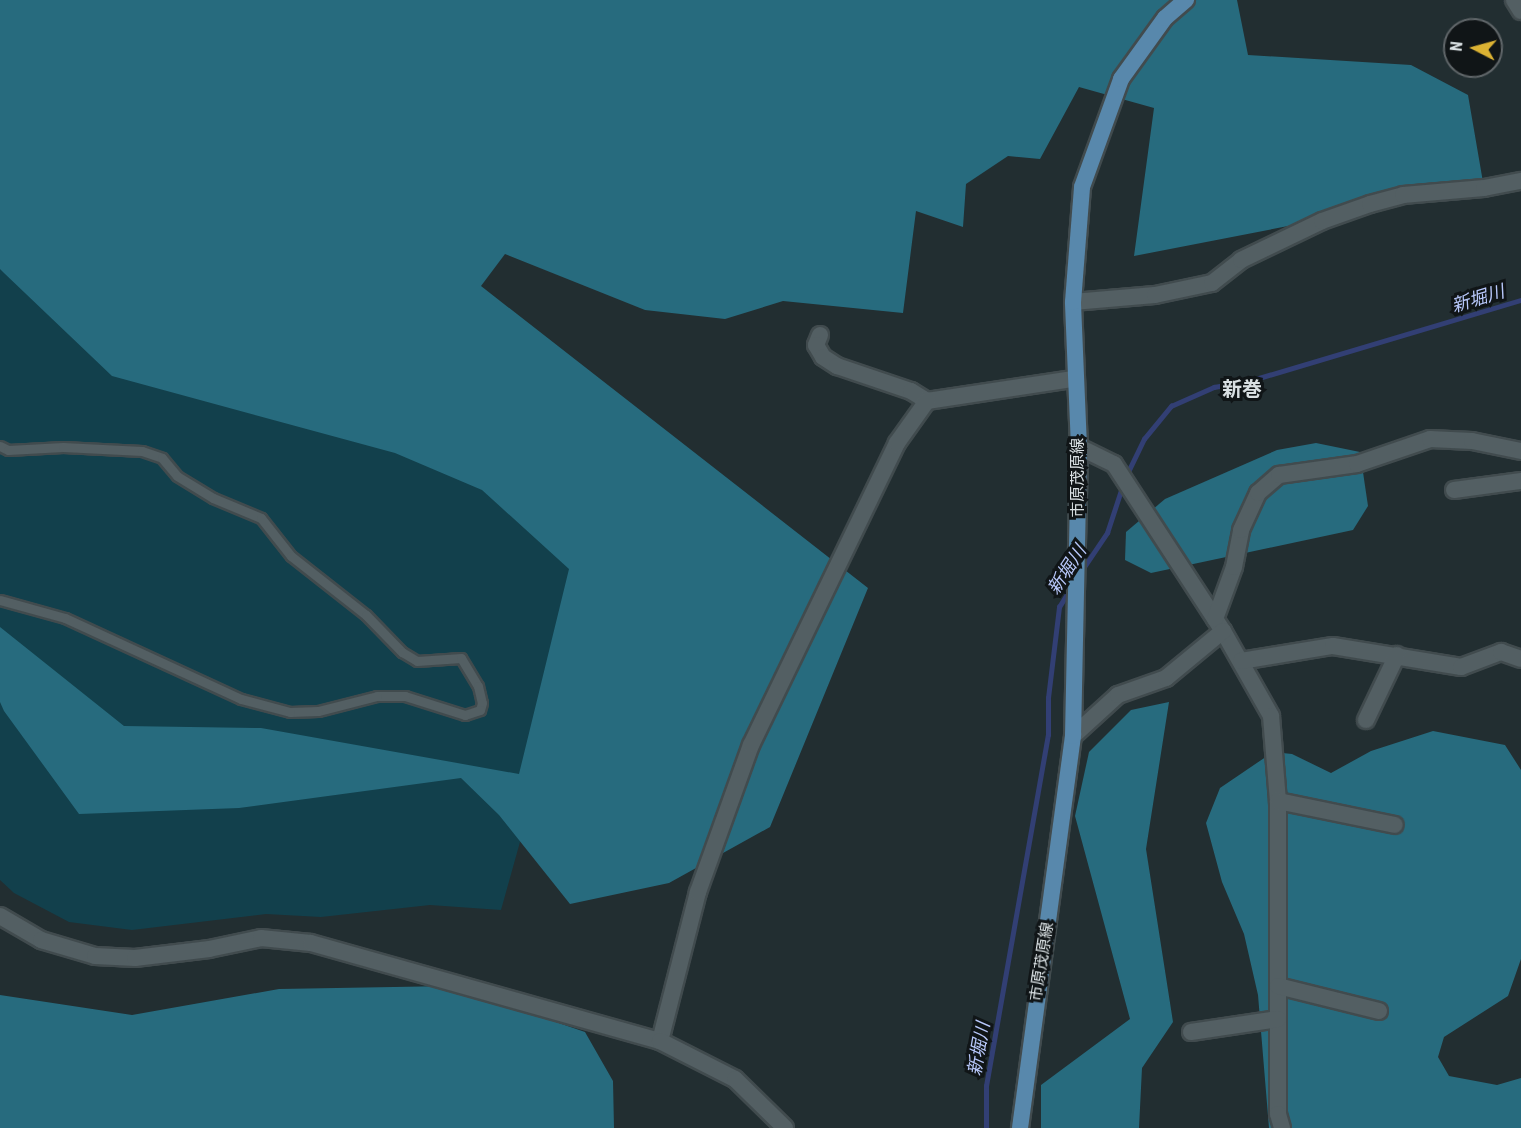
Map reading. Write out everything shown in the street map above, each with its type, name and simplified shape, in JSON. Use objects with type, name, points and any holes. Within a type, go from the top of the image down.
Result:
[{"type":"main road","name":"市原茂原線","points":[[1020,1128],[1073,736],[1079,447],[1073,379],[1073,302],[1082,187],[1104,119],[1121,79],[1165,18],[1186,0]]},
{"type":"street","points":[[1514,0],[1521,10]]},
{"type":"street","points":[[1073,302],[1155,295],[1212,283],[1241,260],[1322,220],[1370,204],[1403,195],[1484,188],[1521,181]]},
{"type":"street","points":[[820,335],[816,345],[823,357],[837,366],[911,391],[927,401],[1073,379]]},
{"type":"street","points":[[660,1041],[698,892],[765,712],[897,443],[927,401]]},
{"type":"street","points":[[1073,736],[1118,695],[1166,678],[1219,625],[1241,530],[1258,493],[1279,475],[1357,464],[1430,439],[1472,441],[1521,451]]},
{"type":"street","points":[[1079,447],[1114,464],[1219,625],[1271,716],[1278,801],[1278,1114],[1282,1128]]},
{"type":"street","points":[[1454,490],[1521,481]]},
{"type":"street","points":[[1241,661],[1333,646],[1461,667],[1501,652],[1521,659]]},
{"type":"street","points":[[1366,720],[1397,655]]},
{"type":"street","points":[[1278,801],[1395,825]]},
{"type":"street","points":[[0,916],[41,940],[95,956],[156,955],[261,938],[311,943],[660,1041],[735,1079],[785,1128]]},
{"type":"street","points":[[1278,986],[1379,1011]]},
{"type":"street","points":[[1191,1032],[1278,1019]]},
{"type":"lane","points":[[0,446],[8,450],[63,447],[142,450],[162,458],[177,476],[213,498],[261,518],[291,556],[366,615],[402,652],[417,661],[461,658],[478,686],[482,703],[480,710],[465,715],[405,696],[377,696],[318,711],[290,712],[241,699],[65,618],[0,600]]},
{"type":"shaded area","points":[[0,0],[408,367],[616,498],[501,910],[430,905],[321,917],[266,914],[132,930],[69,922],[14,893],[0,880]]},
{"type":"shaded area","points":[[0,0],[1237,0],[1248,55],[1411,65],[1468,95],[1484,188],[1134,256],[1154,108],[1079,87],[1040,159],[1008,156],[966,184],[963,227],[916,211],[903,313],[783,301],[725,319],[645,310],[505,254],[481,286],[868,588],[770,827],[669,883],[570,904],[499,815],[461,778],[239,808],[79,814],[4,711],[0,702],[0,627],[124,726],[261,728],[519,774],[569,569],[482,490],[395,453],[112,376],[0,269]]},
{"type":"shaded area","points":[[1316,443],[1360,452],[1368,506],[1353,530],[1151,573],[1125,560],[1126,532],[1165,499],[1277,450]]},
{"type":"shaded area","points":[[1169,702],[1146,849],[1173,1022],[1142,1068],[1139,1128],[1041,1128],[1041,1085],[1130,1019],[1075,816],[1089,752],[1131,710]]},
{"type":"shaded area","points":[[1433,731],[1505,745],[1521,770],[1521,959],[1508,996],[1444,1037],[1438,1057],[1449,1076],[1497,1085],[1521,1078],[1521,1128],[1269,1128],[1258,995],[1244,934],[1222,882],[1206,823],[1220,788],[1273,752],[1292,754],[1331,773],[1371,751]]},
{"type":"shaded area","points":[[451,986],[585,1032],[613,1081],[614,1128],[0,1128],[0,995],[132,1015],[279,989]]},
{"type":"waterway","name":"新堀川","points":[[1126,476],[1144,439],[1171,406],[1214,387],[1249,381],[1521,300]]},
{"type":"waterway","name":"新堀川","points":[[1082,570],[1107,533],[1123,484]]},
{"type":"waterway","name":"新堀川","points":[[986,1128],[986,1086],[1048,735],[1048,698],[1059,607],[1071,588]]},
{"type":"district","name":"新巻","points":[[1242,389]]}]
